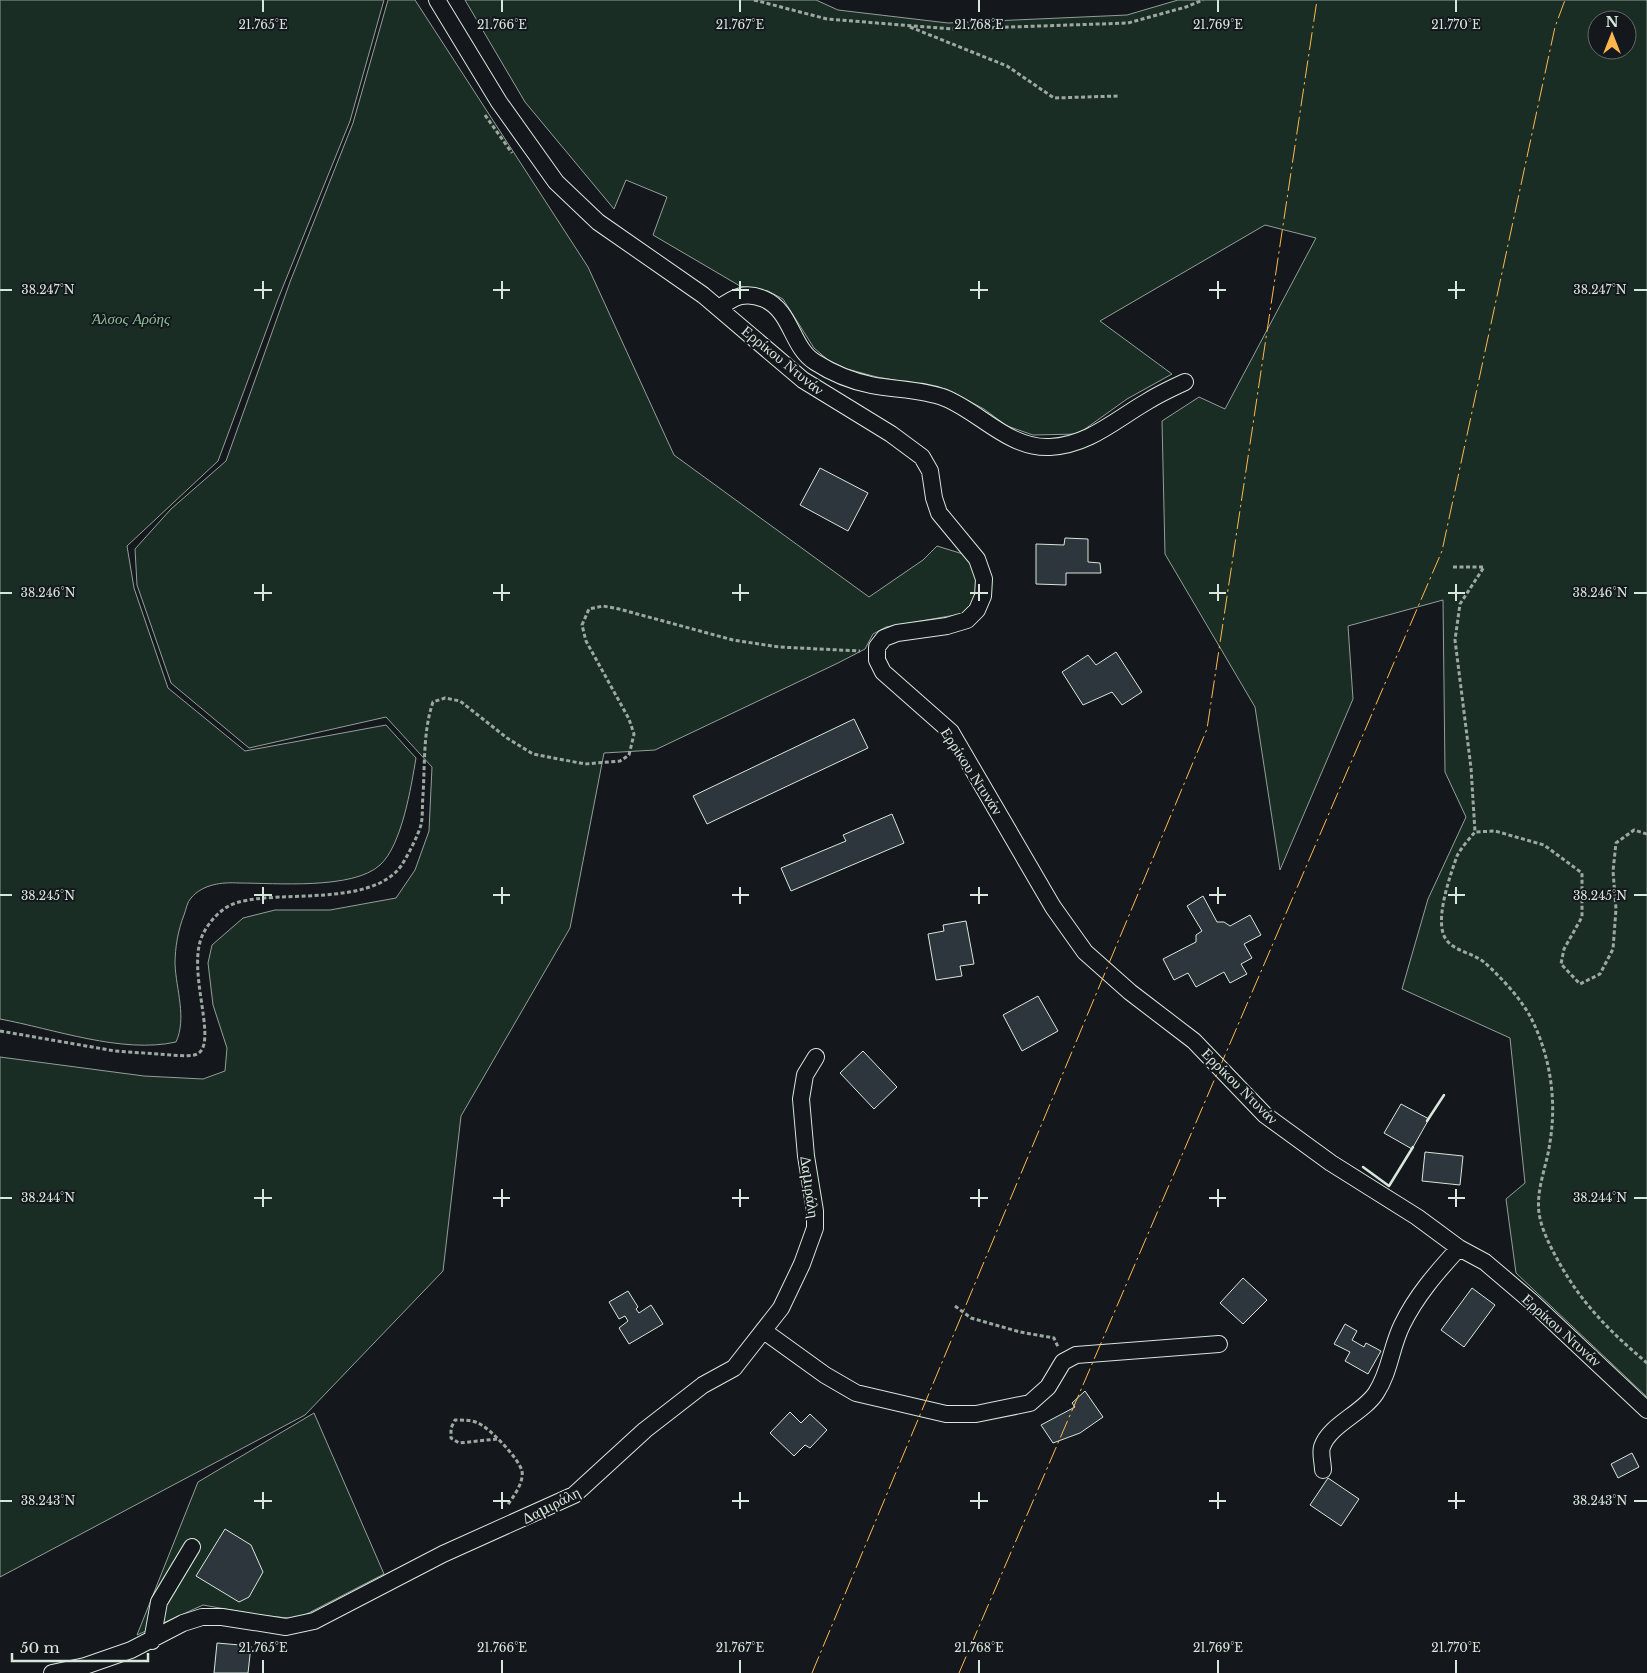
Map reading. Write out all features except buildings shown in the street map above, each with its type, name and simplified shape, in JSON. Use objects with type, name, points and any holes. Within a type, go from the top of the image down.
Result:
[{"type":"street","name":"Ερρίκου Ντυνάν","points":[[437,0],[499,102],[556,182],[598,222],[719,308],[803,380],[891,434],[922,457],[930,471],[934,498],[939,513],[977,559],[985,588],[981,601],[972,616],[961,623],[897,632],[881,641],[876,651],[878,664],[883,672],[951,732],[1054,907],[1085,952],[1130,992],[1194,1041],[1265,1115],[1339,1168],[1417,1217],[1459,1248],[1485,1262],[1532,1302],[1647,1410]]},
{"type":"street","points":[[719,308],[734,297],[743,295],[764,299],[777,309],[790,324],[806,356],[837,375],[870,385],[929,392],[948,399],[1000,432],[1024,443],[1048,447],[1074,444],[1098,434],[1148,401],[1184,382]]},
{"type":"street","name":"Δαμιράλη","points":[[52,1673],[84,1666],[152,1641],[183,1623],[209,1616],[281,1627],[306,1624],[436,1557],[559,1504],[585,1487],[645,1430],[703,1385],[734,1368],[781,1308],[792,1287],[815,1228],[816,1211],[806,1156],[801,1099],[805,1075],[816,1057]]},
{"type":"street","points":[[1323,1470],[1322,1447],[1337,1427],[1363,1407],[1375,1394],[1384,1379],[1401,1326],[1413,1305],[1437,1272],[1459,1248]]},
{"type":"street","points":[[764,1330],[825,1375],[856,1393],[946,1414],[976,1414],[1030,1403],[1048,1388],[1063,1362],[1070,1357],[1085,1353],[1144,1351],[1219,1344]]},
{"type":"street","points":[[152,1641],[159,1602],[192,1547]]},
{"type":"path","points":[[754,0],[827,19],[952,29],[1128,23],[1186,7],[1203,0]]},
{"type":"path","points":[[904,25],[1007,66],[1054,98],[1118,96]]},
{"type":"path","points":[[1453,567],[1484,568],[1460,604],[1454,640],[1472,768],[1475,832],[1458,855],[1441,914],[1443,935],[1458,950],[1484,961],[1530,1016],[1545,1051],[1554,1100],[1550,1142],[1540,1190],[1539,1213],[1547,1239],[1569,1282],[1594,1314],[1647,1363]]},
{"type":"path","points":[[0,1031],[115,1051],[196,1055],[201,1051],[206,1039],[206,1030],[196,965],[202,936],[212,920],[229,906],[238,902],[329,895],[369,887],[386,880],[402,865],[421,825],[427,718],[433,702],[445,698],[460,701],[507,738],[533,754],[585,764],[620,761],[629,755],[633,746],[634,734],[629,719],[586,641],[582,625],[589,609],[603,606],[619,609],[676,626],[751,643],[779,647],[876,651]]},
{"type":"path","points":[[1475,832],[1495,830],[1544,845],[1582,873],[1582,917],[1564,948],[1561,964],[1580,984],[1600,974],[1612,950],[1616,909],[1613,871],[1616,843],[1634,830],[1647,834]]},
{"type":"path","points":[[955,1306],[971,1318],[1020,1332],[1054,1338],[1063,1362]]},
{"type":"path","points":[[495,1532],[520,1485],[522,1472],[514,1455],[479,1423],[455,1420],[451,1428],[451,1438],[459,1442],[496,1439]]},
{"type":"green space","name":"Άλσος Αρόης","points":[[0,0],[384,0],[350,121],[278,299],[218,461],[127,546],[134,588],[168,688],[245,751],[386,725],[416,758],[411,784],[400,830],[394,844],[388,856],[380,865],[368,873],[333,882],[220,884],[207,887],[191,898],[177,939],[175,964],[181,1023],[176,1042],[155,1045],[111,1043],[0,1019]]},
{"type":"green space","points":[[388,0],[415,0],[588,267],[674,455],[869,597],[923,560],[937,546],[963,554],[968,558],[979,587],[973,602],[961,614],[886,627],[873,634],[865,649],[655,750],[604,753],[570,928],[461,1116],[443,1271],[305,1415],[0,1577],[0,1057],[144,1076],[203,1079],[225,1071],[227,1048],[213,1005],[208,963],[212,945],[243,918],[275,910],[330,910],[396,898],[415,870],[429,831],[432,767],[386,717],[249,748],[171,683],[137,585],[135,549],[171,509],[226,461],[290,282],[353,123]]},
{"type":"green space","points":[[465,0],[816,0],[838,10],[948,23],[1127,15],[1178,0],[1647,0],[1647,1397],[1516,1273],[1506,1199],[1525,1183],[1510,1038],[1402,989],[1428,899],[1466,817],[1445,772],[1443,600],[1348,626],[1353,699],[1280,870],[1255,707],[1165,554],[1162,421],[1199,397],[1225,409],[1316,238],[1265,225],[1100,321],[1172,374],[1127,399],[1078,434],[1033,435],[1007,426],[984,409],[946,389],[877,377],[847,369],[828,360],[814,348],[783,299],[768,291],[740,286],[653,235],[667,197],[626,180],[614,209],[525,102]]},
{"type":"green space","points":[[314,1413],[384,1574],[297,1619],[259,1615],[203,1605],[137,1635],[198,1482]]},
{"type":"wall","points":[[1427,1121],[1444,1095]]},
{"type":"wall","points":[[1363,1167],[1389,1186],[1413,1147]]},
{"type":"power","points":[[812,1673],[1207,729],[1317,0]]},
{"type":"power","points":[[959,1673],[1442,551],[1555,27],[1565,0]]}]
